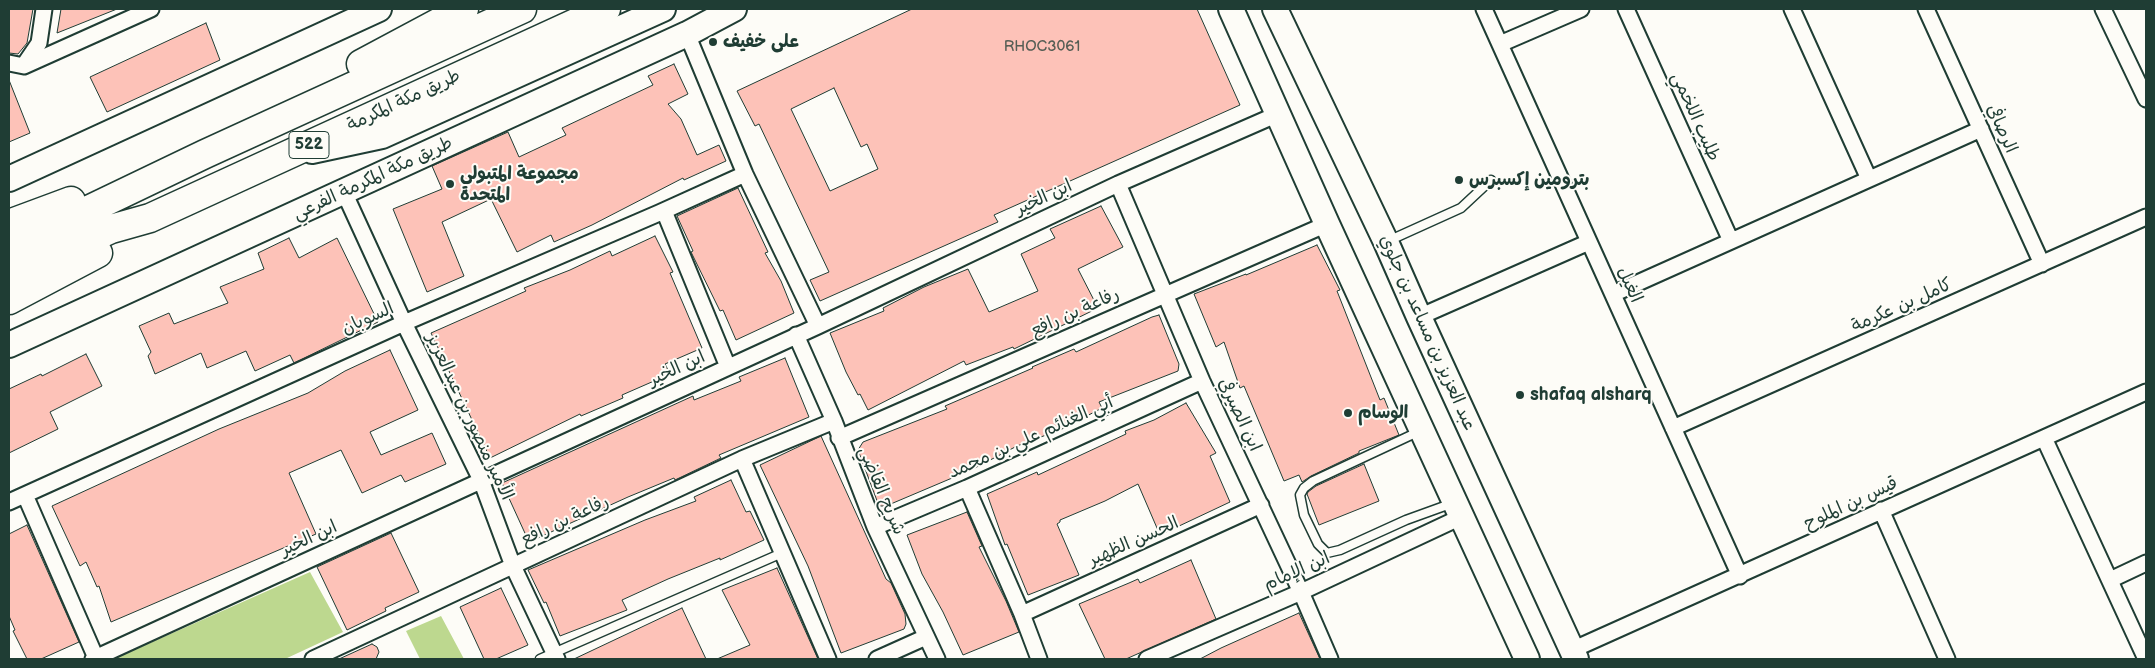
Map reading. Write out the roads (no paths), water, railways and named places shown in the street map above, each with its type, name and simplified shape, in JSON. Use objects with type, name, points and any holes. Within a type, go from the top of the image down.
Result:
[{"type":"highway","points":[[9,224],[205,154],[356,67],[464,9]]},
{"type":"highway","name":"طريق مكة المكرمة","points":[[9,248],[205,154],[522,9]]},
{"type":"highway","name":"طريق مكة المكرمة","points":[[9,276],[111,229],[150,218],[606,9]]},
{"type":"highway","points":[[9,300],[112,245],[150,218]]},
{"type":"main road","points":[[279,158],[382,136],[663,9]]},
{"type":"main road","name":"طريق مكة المكرمة الفرعي","points":[[9,344],[687,34],[734,9]]},
{"type":"main road","points":[[1231,9],[1523,658]]},
{"type":"main road","name":"عبد العزيز بن مساعد بن جلوي","points":[[1275,9],[1386,242],[1574,654]]},
{"type":"main road","points":[[1293,9],[1314,54],[1318,99]]},
{"type":"main road","points":[[9,180],[369,11]]},
{"type":"street","points":[[24,66],[39,43],[44,9]]},
{"type":"street","points":[[9,63],[24,66],[151,9]]},
{"type":"street","name":"الغيل","points":[[1484,9],[1740,576]]},
{"type":"street","points":[[1500,44],[1580,9]]},
{"type":"street","name":"طليب اللخمي","points":[[1626,9],[1731,241]]},
{"type":"street","points":[[1792,9],[1869,179]]},
{"type":"street","name":"الرصافي","points":[[1926,9],[2042,264]]},
{"type":"street","points":[[2103,9],[2145,92]]},
{"type":"street","points":[[687,34],[744,174],[818,326]]},
{"type":"street","name":"ابن الخير","points":[[94,659],[818,326],[1118,184],[1278,114]]},
{"type":"street","points":[[1613,294],[1981,129]]},
{"type":"street","name":"السوبان","points":[[9,502],[404,323],[664,211],[744,174]]},
{"type":"street","name":"ابن الصيرفي","points":[[1118,184],[1202,381],[1261,505],[1330,659]]},
{"type":"street","name":"الأمير منصور بن عبدالعزيز","points":[[344,192],[404,323],[481,480],[550,657]]},
{"type":"street","points":[[664,211],[728,367]]},
{"type":"street","name":"كامل بن عكرمة","points":[[1673,428],[2146,217]]},
{"type":"street","name":"رفاعة بن رافع","points":[[839,438],[1327,224]]},
{"type":"street","points":[[1419,317],[1589,242]]},
{"type":"street","name":"شريح القاضي","points":[[796,335],[834,421],[875,527],[936,659]]},
{"type":"street","name":"أبي الغنائم علي بن محمد","points":[[875,527],[967,488],[1202,381]]},
{"type":"street","name":"قيس بن الملوح","points":[[1574,654],[1881,510],[2146,392]]},
{"type":"street","name":"رفاعة بن رافع","points":[[313,659],[742,459],[834,421]]},
{"type":"street","points":[[2044,438],[2146,659]]},
{"type":"street","points":[[742,459],[828,659]]},
{"type":"street","points":[[967,488],[1022,614],[1039,659]]},
{"type":"street","points":[[25,494],[94,659]]},
{"type":"street","name":"الحسن الظهير","points":[[1022,614],[1261,505]]},
{"type":"street","name":"ابن الإمام","points":[[1147,659],[1301,592],[1458,510]]},
{"type":"street","points":[[1881,510],[1943,658]]},
{"type":"street","points":[[2110,580],[2146,563]]},
{"type":"street","points":[[877,659],[926,637]]},
{"type":"lane","points":[[1386,242],[1461,208],[1491,180]]},
{"type":"lane","points":[[1422,430],[1313,481],[1304,488],[1300,495],[1304,515],[1318,544],[1327,553],[1340,550],[1406,520],[1458,510]]},
{"type":"lane","points":[[550,657],[782,553]]},
{"type":"place","name":"على خفيف","points":[[713,42]]},
{"type":"place","name":"بترومين إكسبرس","points":[[1459,180]]},
{"type":"place","name":"مجموعة المتبولي المتحدة","points":[[450,184]]},
{"type":"place","name":"shafaq alsharq","points":[[1520,395]]},
{"type":"place","name":"الوسام","points":[[1348,413]]}]
